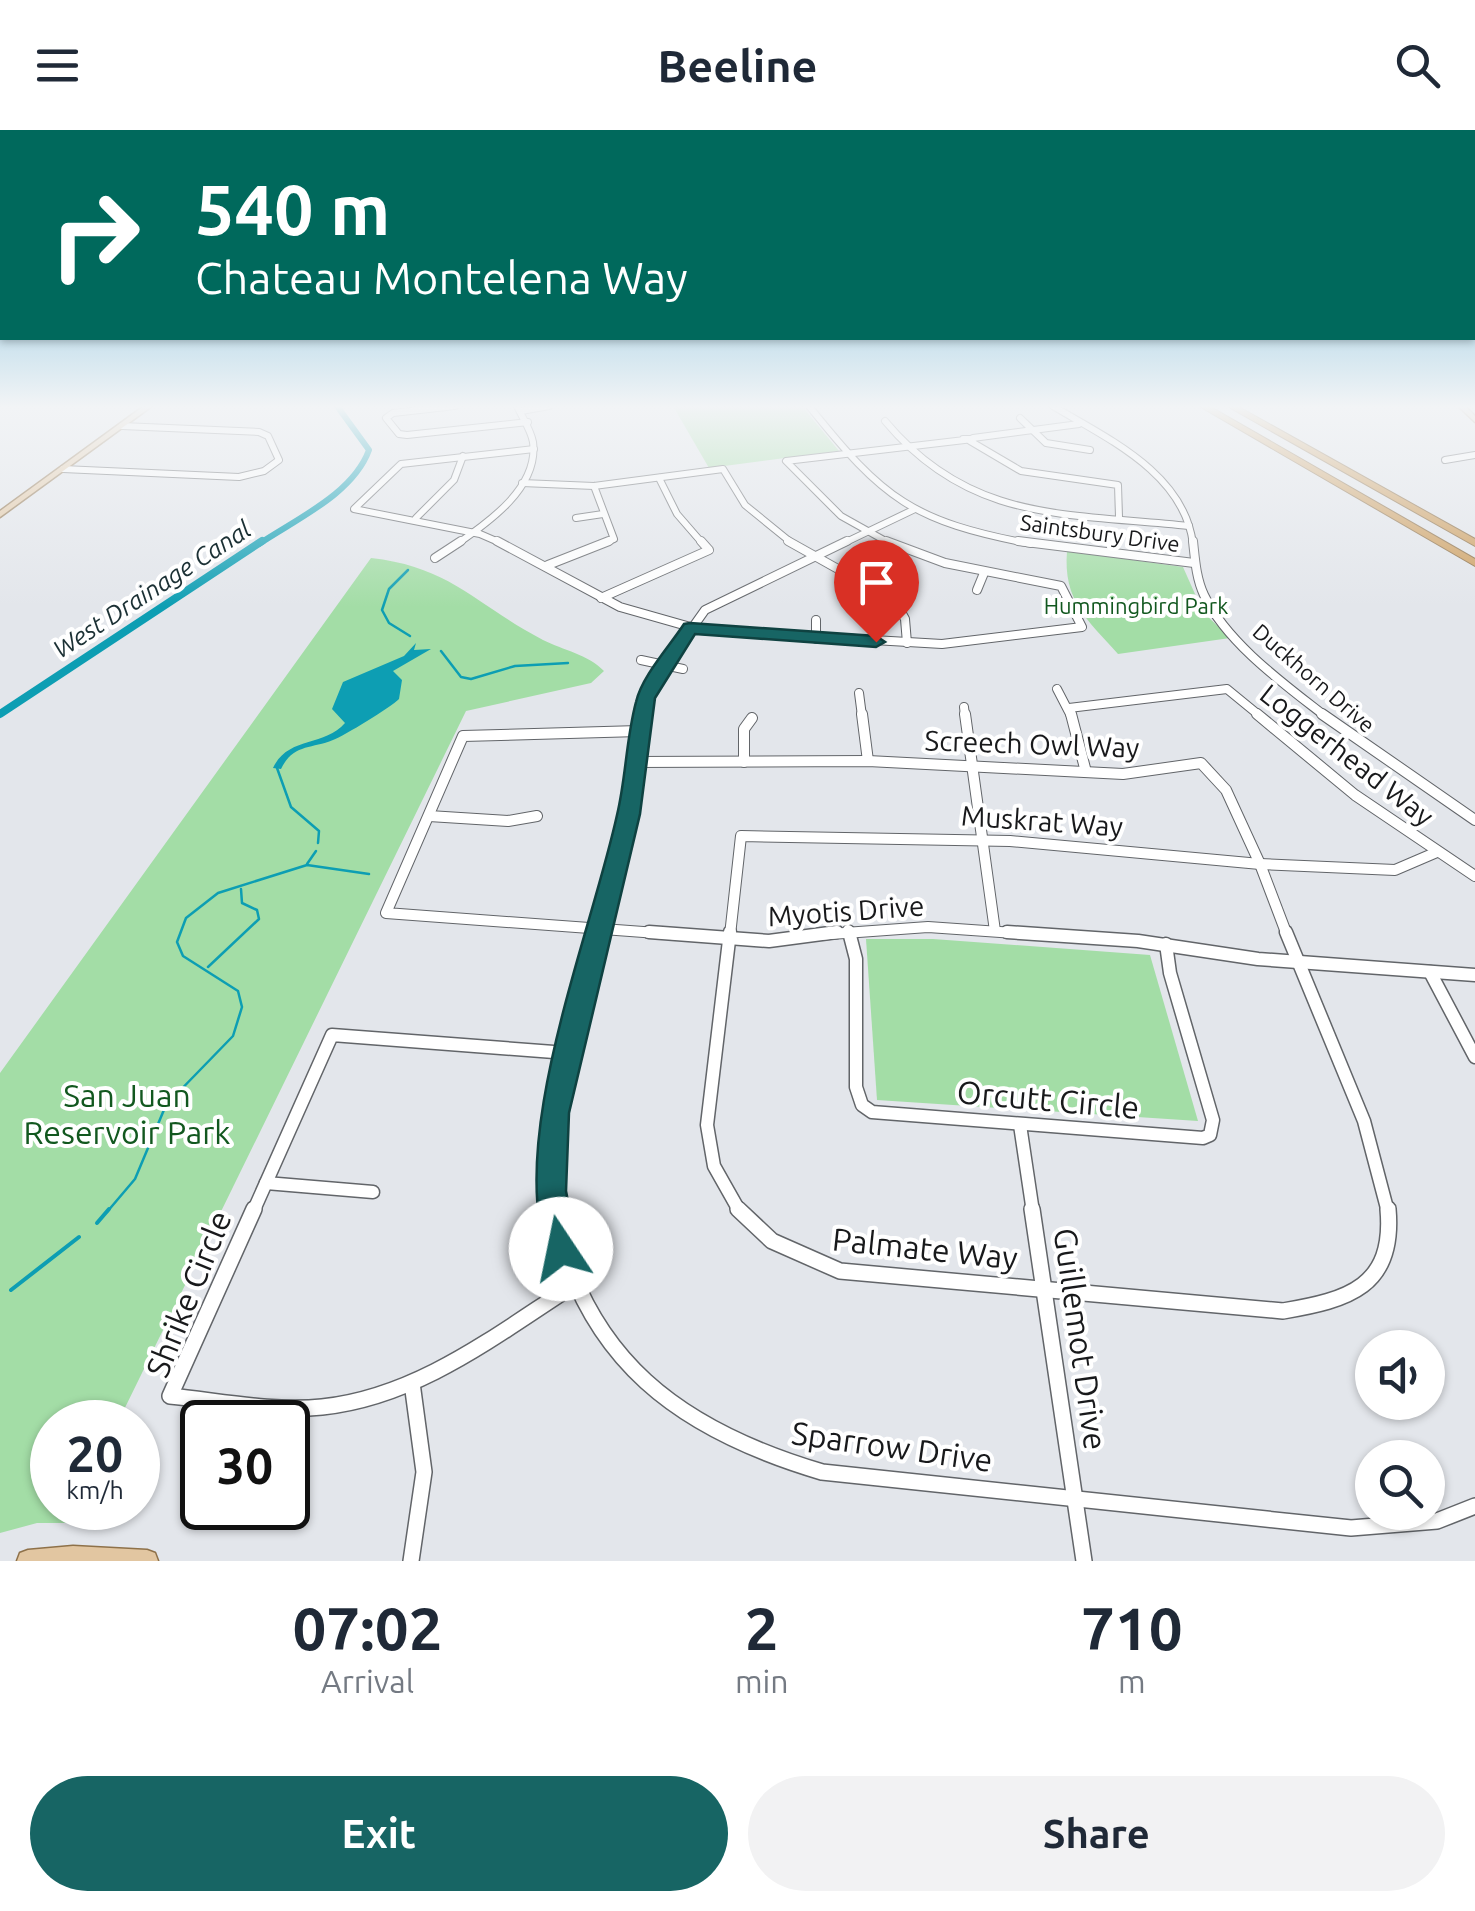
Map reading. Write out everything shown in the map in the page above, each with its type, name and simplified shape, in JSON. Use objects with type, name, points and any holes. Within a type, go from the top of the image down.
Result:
[{"type":"highway","points":[[1319,473],[1475,563]]},
{"type":"highway","points":[[1351,473],[1475,543]]},
{"type":"main road","points":[[0,515],[59,473]]},
{"type":"main road","points":[[28,1561],[73,1557],[147,1561]]},
{"type":"street","points":[[145,473],[239,476],[251,473]]},
{"type":"street","points":[[390,473],[354,507],[361,512],[416,518],[474,532],[548,565],[602,598],[690,628],[907,643],[980,641],[1082,628],[1061,586],[984,573],[917,555],[864,532],[818,502],[795,473]]},
{"type":"street","points":[[416,518],[454,480],[456,473]]},
{"type":"street","points":[[434,558],[496,516],[526,473]]},
{"type":"street","points":[[522,483],[594,486],[701,473]]},
{"type":"street","points":[[725,473],[755,515],[812,557],[889,596],[902,612],[907,643]]},
{"type":"street","name":"Saintsbury Drive","points":[[866,473],[880,488],[915,509],[998,536],[1194,564]]},
{"type":"street","points":[[938,473],[970,491],[1023,504],[1189,526]]},
{"type":"street","points":[[1024,473],[1118,485],[1118,517]]},
{"type":"street","name":"Duckhorn Drive","points":[[1148,473],[1174,491],[1185,507],[1200,590],[1213,610],[1287,681],[1366,746],[1475,820]]},
{"type":"street","points":[[602,598],[709,550],[677,514],[659,478]]},
{"type":"street","points":[[548,565],[614,539],[594,486]]},
{"type":"street","name":"Sparrow Drive","points":[[915,509],[710,606],[690,628],[646,698],[629,814],[552,1124],[550,1180],[555,1226],[574,1284],[606,1342],[652,1393],[685,1419],[750,1453],[822,1472],[1351,1528],[1436,1521],[1475,1506]]},
{"type":"street","points":[[576,518],[602,514]]},
{"type":"street","points":[[977,590],[984,573]]},
{"type":"street","points":[[816,620],[816,639]]},
{"type":"street","points":[[642,660],[683,669]]},
{"type":"street","points":[[1057,688],[1069,708],[1086,772]]},
{"type":"street","name":"Loggerhead Way","points":[[1069,708],[1097,708],[1227,689],[1327,774],[1475,876]]},
{"type":"street","points":[[859,693],[868,761]]},
{"type":"street","points":[[964,707],[995,931]]},
{"type":"street","points":[[744,762],[744,729],[752,718]]},
{"type":"street","points":[[537,816],[508,822],[429,816],[464,736],[639,730]]},
{"type":"street","name":"Screech Owl Way","points":[[636,762],[868,761],[1122,774],[1201,763],[1213,768],[1299,963]]},
{"type":"street","name":"Myotis Drive","points":[[429,816],[386,914],[786,940],[848,930],[915,926],[1166,944],[1299,963],[1475,975]]},
{"type":"street","name":"Muskrat Way","points":[[730,938],[741,836],[982,840],[1387,870],[1412,866],[1437,852]]},
{"type":"street","name":"Orcutt Circle","points":[[848,930],[856,959],[856,1086],[862,1105],[884,1115],[1191,1140],[1210,1135],[1213,1120],[1170,972],[1166,944]]},
{"type":"street","name":"Palmate Way","points":[[730,938],[708,1140],[725,1192],[738,1211],[776,1246],[809,1263],[840,1272],[1269,1310],[1315,1309],[1362,1287],[1378,1268],[1392,1225],[1386,1178],[1299,963]]},
{"type":"street","points":[[1430,972],[1475,1057]]},
{"type":"street","name":"Shrike Circle","points":[[567,1053],[332,1035],[170,1396],[315,1408],[352,1403],[412,1383],[574,1284]]},
{"type":"street","name":"Guillemot Drive","points":[[1020,1125],[1084,1561]]},
{"type":"street","points":[[266,1183],[373,1192]]},
{"type":"street","points":[[411,1561],[426,1496],[427,1466],[412,1383]]},
{"type":"green space","name":"Hummingbird Park","points":[[1067,551],[1183,567],[1203,612],[1230,638],[1118,654],[1087,619],[1073,596]]},
{"type":"green space","name":"San Juan Reservoir Park","points":[[371,558],[444,579],[520,627],[604,671],[591,683],[466,711],[129,1400],[30,1400],[30,1525],[0,1533],[0,1073]]},
{"type":"green space","points":[[866,939],[933,939],[1150,955],[1198,1121],[877,1100]]},
{"type":"water","points":[[416,643],[414,650],[431,649],[393,671],[402,680],[399,699],[347,733],[297,751],[281,769],[273,768],[288,751],[327,736],[345,723],[332,709],[343,682],[404,656]]},
{"type":"waterway","name":"West Drainage Canal","points":[[259,544],[322,504],[356,473]]},
{"type":"waterway","name":"West Drainage Canal","points":[[0,714],[262,541]]},
{"type":"waterway","points":[[408,570],[389,589],[382,610],[389,623],[410,636]]},
{"type":"waterway","points":[[441,651],[461,677],[471,679],[515,666],[568,663]]},
{"type":"waterway","points":[[277,768],[291,807],[319,831],[318,843]]},
{"type":"waterway","points":[[307,864],[316,851]]},
{"type":"waterway","points":[[107,1212],[135,1179],[166,1105],[233,1036],[242,1007],[238,991],[183,956],[177,942],[186,918],[218,893],[307,865],[369,874]]},
{"type":"waterway","points":[[208,967],[259,919],[257,910],[242,903],[241,889]]},
{"type":"waterway","points":[[97,1223],[109,1209]]},
{"type":"waterway","points":[[11,1290],[79,1237]]},
{"type":"route","points":[[561,1249],[550,1191],[554,1113],[629,814],[646,698],[690,628],[743,635],[876,642]]}]
